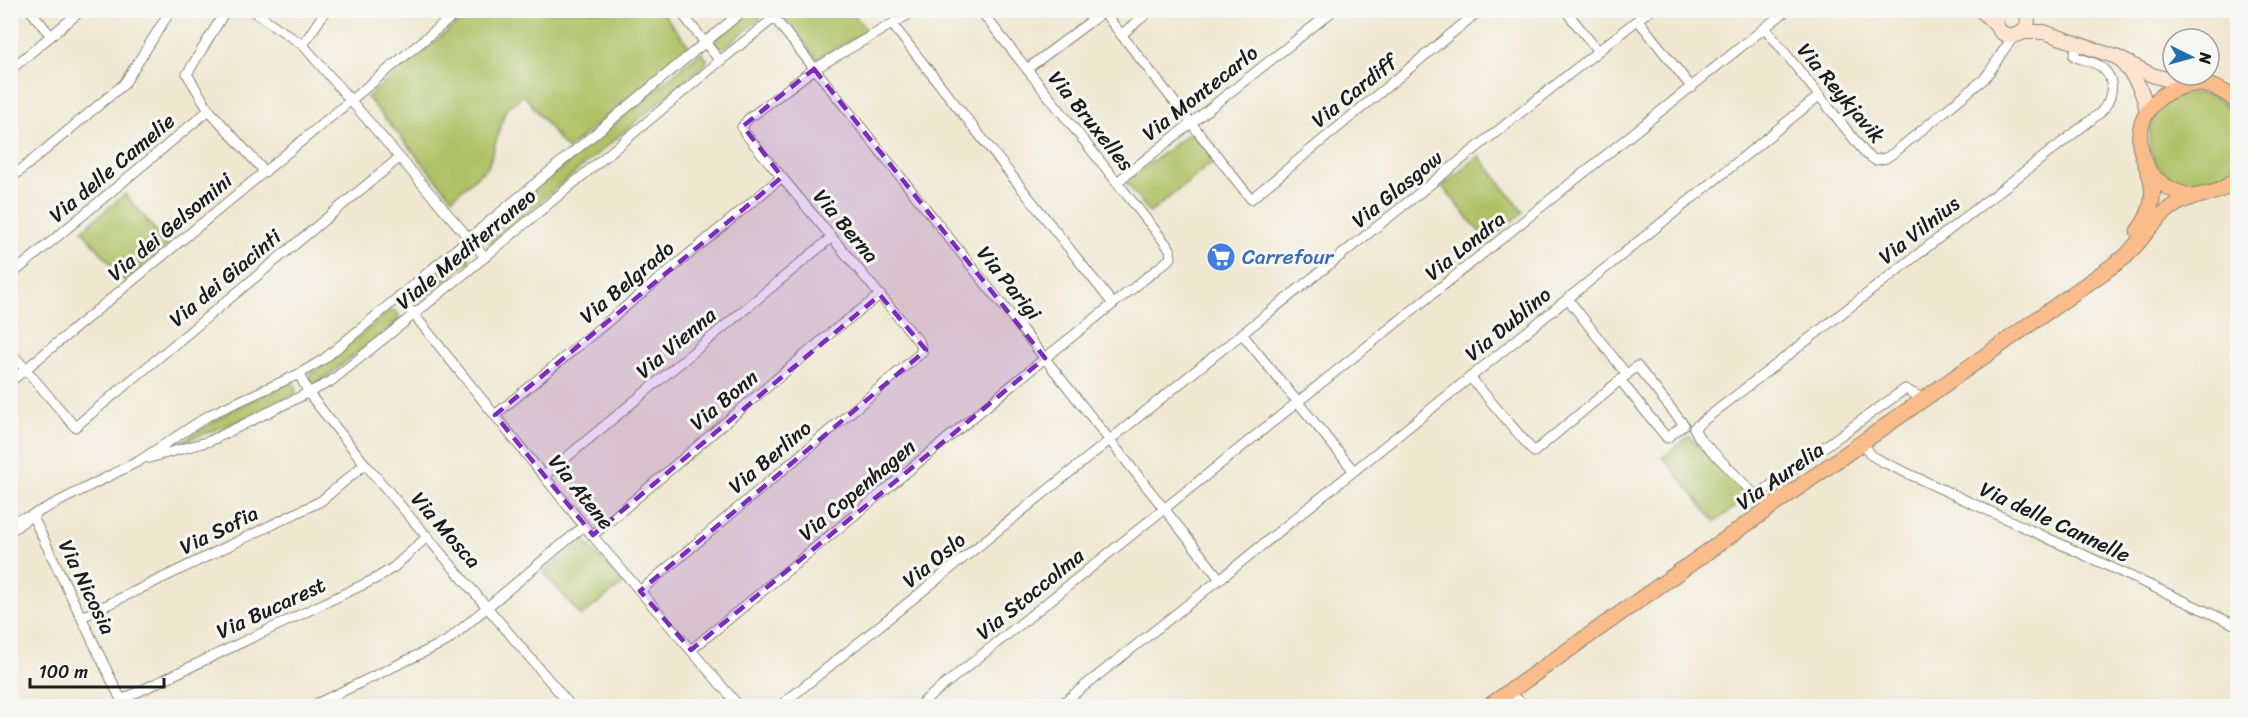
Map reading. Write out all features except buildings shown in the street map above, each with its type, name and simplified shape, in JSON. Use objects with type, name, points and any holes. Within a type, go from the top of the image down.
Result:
[{"type":"main road","points":[[2147,112],[2157,99],[2170,90],[2180,87]]},
{"type":"main road","points":[[2214,87],[2238,102]]},
{"type":"main road","name":"Via Aurelia","points":[[2094,279],[2102,264],[2130,240],[2147,218],[2152,200],[2149,172],[2142,158],[2140,142],[2141,127],[2147,112]]},
{"type":"main road","points":[[2149,172],[2170,190],[2196,197]]},
{"type":"main road","name":"Via Aurelia","points":[[1489,706],[2125,257],[2169,209],[2196,197],[2226,188],[2238,178]]},
{"type":"street","points":[[30,10],[51,36]]},
{"type":"street","points":[[10,69],[82,10]]},
{"type":"street","points":[[10,179],[124,84],[171,10]]},
{"type":"street","points":[[226,10],[187,74],[188,79],[209,110],[265,172]]},
{"type":"street","points":[[251,10],[303,45],[485,257]]},
{"type":"street","points":[[303,45],[326,10]]},
{"type":"street","name":"Via dei Gelsomini","points":[[10,382],[460,10]]},
{"type":"street","points":[[679,10],[720,61]]},
{"type":"street","name":"Viale Mediterraneo","points":[[10,532],[32,515],[138,461],[211,414],[299,374],[324,359],[744,10]]},
{"type":"street","name":"Viale Mediterraneo","points":[[138,461],[210,441],[309,394],[337,377],[720,61],[772,14],[784,10]]},
{"type":"street","points":[[814,69],[916,10]]},
{"type":"street","name":"Via Bruxelles","points":[[980,10],[1170,249],[1172,256]]},
{"type":"street","points":[[1120,35],[1151,10]]},
{"type":"street","name":"Via Montecarlo","points":[[1117,182],[1334,10]]},
{"type":"street","name":"Via Cardiff","points":[[1191,123],[1251,199],[1480,10]]},
{"type":"street","points":[[1565,10],[1598,51]]},
{"type":"street","name":"Via Glasgow","points":[[1110,441],[1650,10]]},
{"type":"street","name":"Via Londra","points":[[1164,509],[1787,10]]},
{"type":"street","points":[[1981,10],[1998,22],[2010,36],[2044,32],[2116,57],[2161,78]]},
{"type":"street","points":[[1027,69],[1102,11],[1191,123]]},
{"type":"street","name":"Via Parigi","points":[[772,14],[1220,579]]},
{"type":"street","points":[[2019,34],[2027,25],[2026,14]]},
{"type":"street","points":[[2026,14],[2044,32]]},
{"type":"street","points":[[1638,20],[1692,88]]},
{"type":"street","points":[[1998,22],[2001,52]]},
{"type":"street","points":[[892,24],[1113,304]]},
{"type":"street","name":"Via Reykjavik","points":[[1765,28],[1869,157],[1881,160],[1895,152],[1984,79],[1994,67],[2001,52],[2019,34]]},
{"type":"street","name":"Via Vilnius","points":[[1689,426],[2103,109],[2111,97],[2110,79],[2101,67],[2074,56],[2077,43]]},
{"type":"street","points":[[2116,57],[2137,80],[2147,112]]},
{"type":"street","name":"Via Berna","points":[[814,69],[748,119],[743,126],[744,132],[920,343],[923,350]]},
{"type":"street","name":"Via Dublino","points":[[1059,706],[1819,96]]},
{"type":"street","name":"Via delle Camelie","points":[[10,276],[209,110]]},
{"type":"street","name":"Via dei Giacinti","points":[[26,369],[75,427],[399,158]]},
{"type":"street","name":"Via Belgrado","points":[[495,415],[782,177]]},
{"type":"street","name":"Via Vienna","points":[[544,476],[832,237]]},
{"type":"street","name":"Via Copenhagen","points":[[691,650],[1045,358],[1169,261],[1172,256]]},
{"type":"street","name":"Via Bonn","points":[[592,535],[880,295]]},
{"type":"street","name":"Via Atene","points":[[399,296],[584,526],[739,706]]},
{"type":"street","points":[[1568,299],[1667,438],[1689,426]]},
{"type":"street","points":[[1242,334],[1354,471]]},
{"type":"street","name":"Via Berlino","points":[[640,591],[923,350]]},
{"type":"street","points":[[10,351],[26,369]]},
{"type":"street","points":[[1470,377],[1534,452],[1638,366],[1700,439],[1754,494],[1763,491],[1905,389],[1924,399]]},
{"type":"street","name":"Via Mosca","points":[[299,374],[309,394],[364,464],[428,536],[571,706]]},
{"type":"street","name":"Via Oslo","points":[[780,706],[1110,441]]},
{"type":"street","name":"Via delle Cannelle","points":[[1863,443],[1871,455],[1883,462],[2238,626]]},
{"type":"street","name":"Via Sofia","points":[[82,617],[321,501],[364,464]]},
{"type":"street","name":"Via Stoccolma","points":[[918,706],[1164,509]]},
{"type":"street","name":"Viale Mediterraneo","points":[[10,521],[32,515]]},
{"type":"street","name":"Via Nicosia","points":[[32,515],[122,703]]},
{"type":"street","points":[[312,706],[442,644],[584,526]]},
{"type":"street","name":"Via Bucarest","points":[[122,703],[380,576],[428,536]]},
{"type":"street","points":[[1509,693],[1526,706]]},
{"type":"highlighted area","points":[[814,69],[1045,358],[691,650],[640,591],[926,350],[880,295],[593,535],[495,415],[782,177],[743,126]]},
{"type":"green space","points":[[472,11],[661,11],[689,46],[567,150],[524,95],[506,109],[488,167],[452,198],[367,97]]},
{"type":"green space","points":[[751,11],[758,11],[760,19],[725,47],[717,48],[716,39]]},
{"type":"green space","points":[[795,11],[851,11],[867,31],[817,59],[785,19]]},
{"type":"green space","points":[[702,53],[707,59],[706,63],[492,242],[484,239],[485,232]]},
{"type":"green space","points":[[2195,93],[2213,96],[2228,106],[2238,121],[2241,139],[2238,157],[2228,172],[2213,182],[2195,185],[2177,182],[2162,172],[2152,157],[2149,139],[2152,121],[2162,106],[2177,96]]},
{"type":"green space","points":[[1192,131],[1214,161],[1150,213],[1126,182]]},
{"type":"green space","points":[[1479,156],[1523,212],[1487,241],[1442,186]]},
{"type":"green space","points":[[125,194],[168,245],[125,281],[82,230]]},
{"type":"green space","points":[[462,251],[469,254],[469,261],[423,298],[415,298],[415,290]]},
{"type":"green space","points":[[390,310],[398,313],[399,317],[396,322],[328,376],[315,383],[310,382],[310,374],[321,368]]},
{"type":"green space","points":[[290,382],[296,386],[296,393],[240,420],[176,445],[234,409]]},
{"type":"green space","points":[[1689,436],[1748,497],[1715,522],[1663,457]]},
{"type":"green space","points":[[584,540],[623,584],[581,616],[544,572]]},
{"type":"place","name":"Carrefour","points":[[1221,257]]}]
